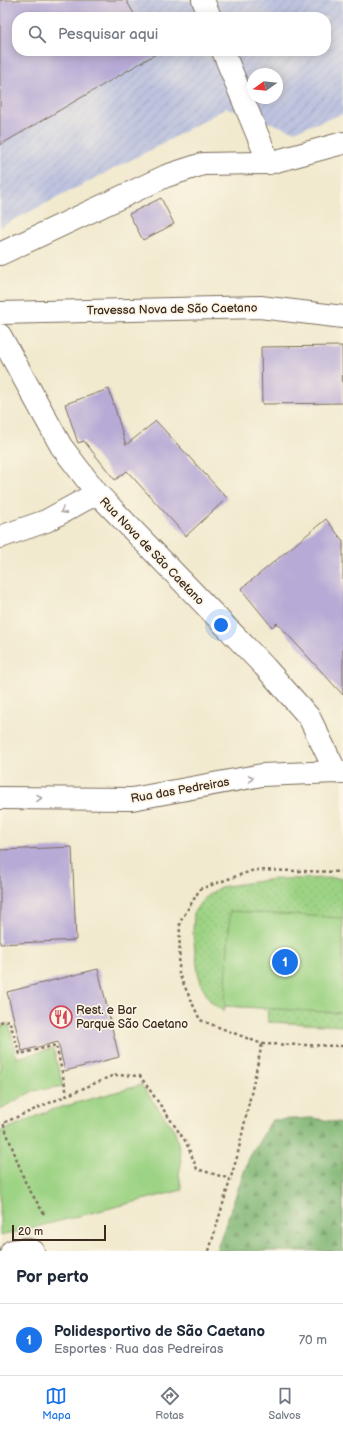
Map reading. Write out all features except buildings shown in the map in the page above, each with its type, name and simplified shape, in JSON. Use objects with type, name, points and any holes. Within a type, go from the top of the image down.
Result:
[{"type":"street","points":[[203,0],[208,12]]},
{"type":"street","points":[[225,56],[269,163]]},
{"type":"street","points":[[0,254],[186,168],[222,162],[269,163],[343,143]]},
{"type":"street","name":"Travessa Nova de São Caetano","points":[[0,313],[260,307],[343,317]]},
{"type":"street","name":"Rua Nova de São Caetano","points":[[0,335],[61,446],[97,493],[264,666],[309,717],[339,773]]},
{"type":"street","points":[[0,537],[46,521],[97,493]]},
{"type":"street","name":"Rua das Pedreiras","points":[[0,798],[132,799],[262,775],[339,773]]},
{"type":"street","points":[[12,1251],[24,1249],[33,1251]]},
{"type":"path","points":[[343,872],[254,870],[200,889],[180,922],[180,974],[200,1020],[262,1044],[343,1046]]},
{"type":"path","points":[[0,1022],[9,1020],[20,1054],[56,1045],[67,1094]]},
{"type":"path","points":[[209,1251],[230,1179],[262,1044]]},
{"type":"path","points":[[44,1214],[26,1184],[2,1123],[114,1075],[140,1076],[186,1142],[197,1169],[230,1179]]},
{"type":"shaded area","points":[[0,0],[343,0],[343,114],[294,131],[226,108],[162,144],[0,227]]},
{"type":"green space","points":[[343,878],[343,1026],[268,1022],[267,1008],[225,1006],[224,1012],[211,1002],[202,987],[198,972],[193,934],[194,912],[204,898],[220,887],[274,879]]},
{"type":"green space","points":[[230,911],[343,918],[343,1013],[225,1006]]},
{"type":"green space","points":[[9,1024],[17,1058],[53,1048],[63,1086],[33,1091],[0,1109],[0,1027]]},
{"type":"green space","points":[[141,1085],[175,1131],[180,1152],[181,1164],[179,1174],[182,1190],[0,1236],[0,1132],[51,1110]]},
{"type":"green space","points":[[312,1118],[343,1123],[343,1251],[216,1251],[249,1158],[272,1120]]},
{"type":"place","name":"Polidesportivo de São Caetano","points":[[285,962]]},
{"type":"place","name":"Rest. e Bar Parque São Caetano","points":[[61,1017]]}]
